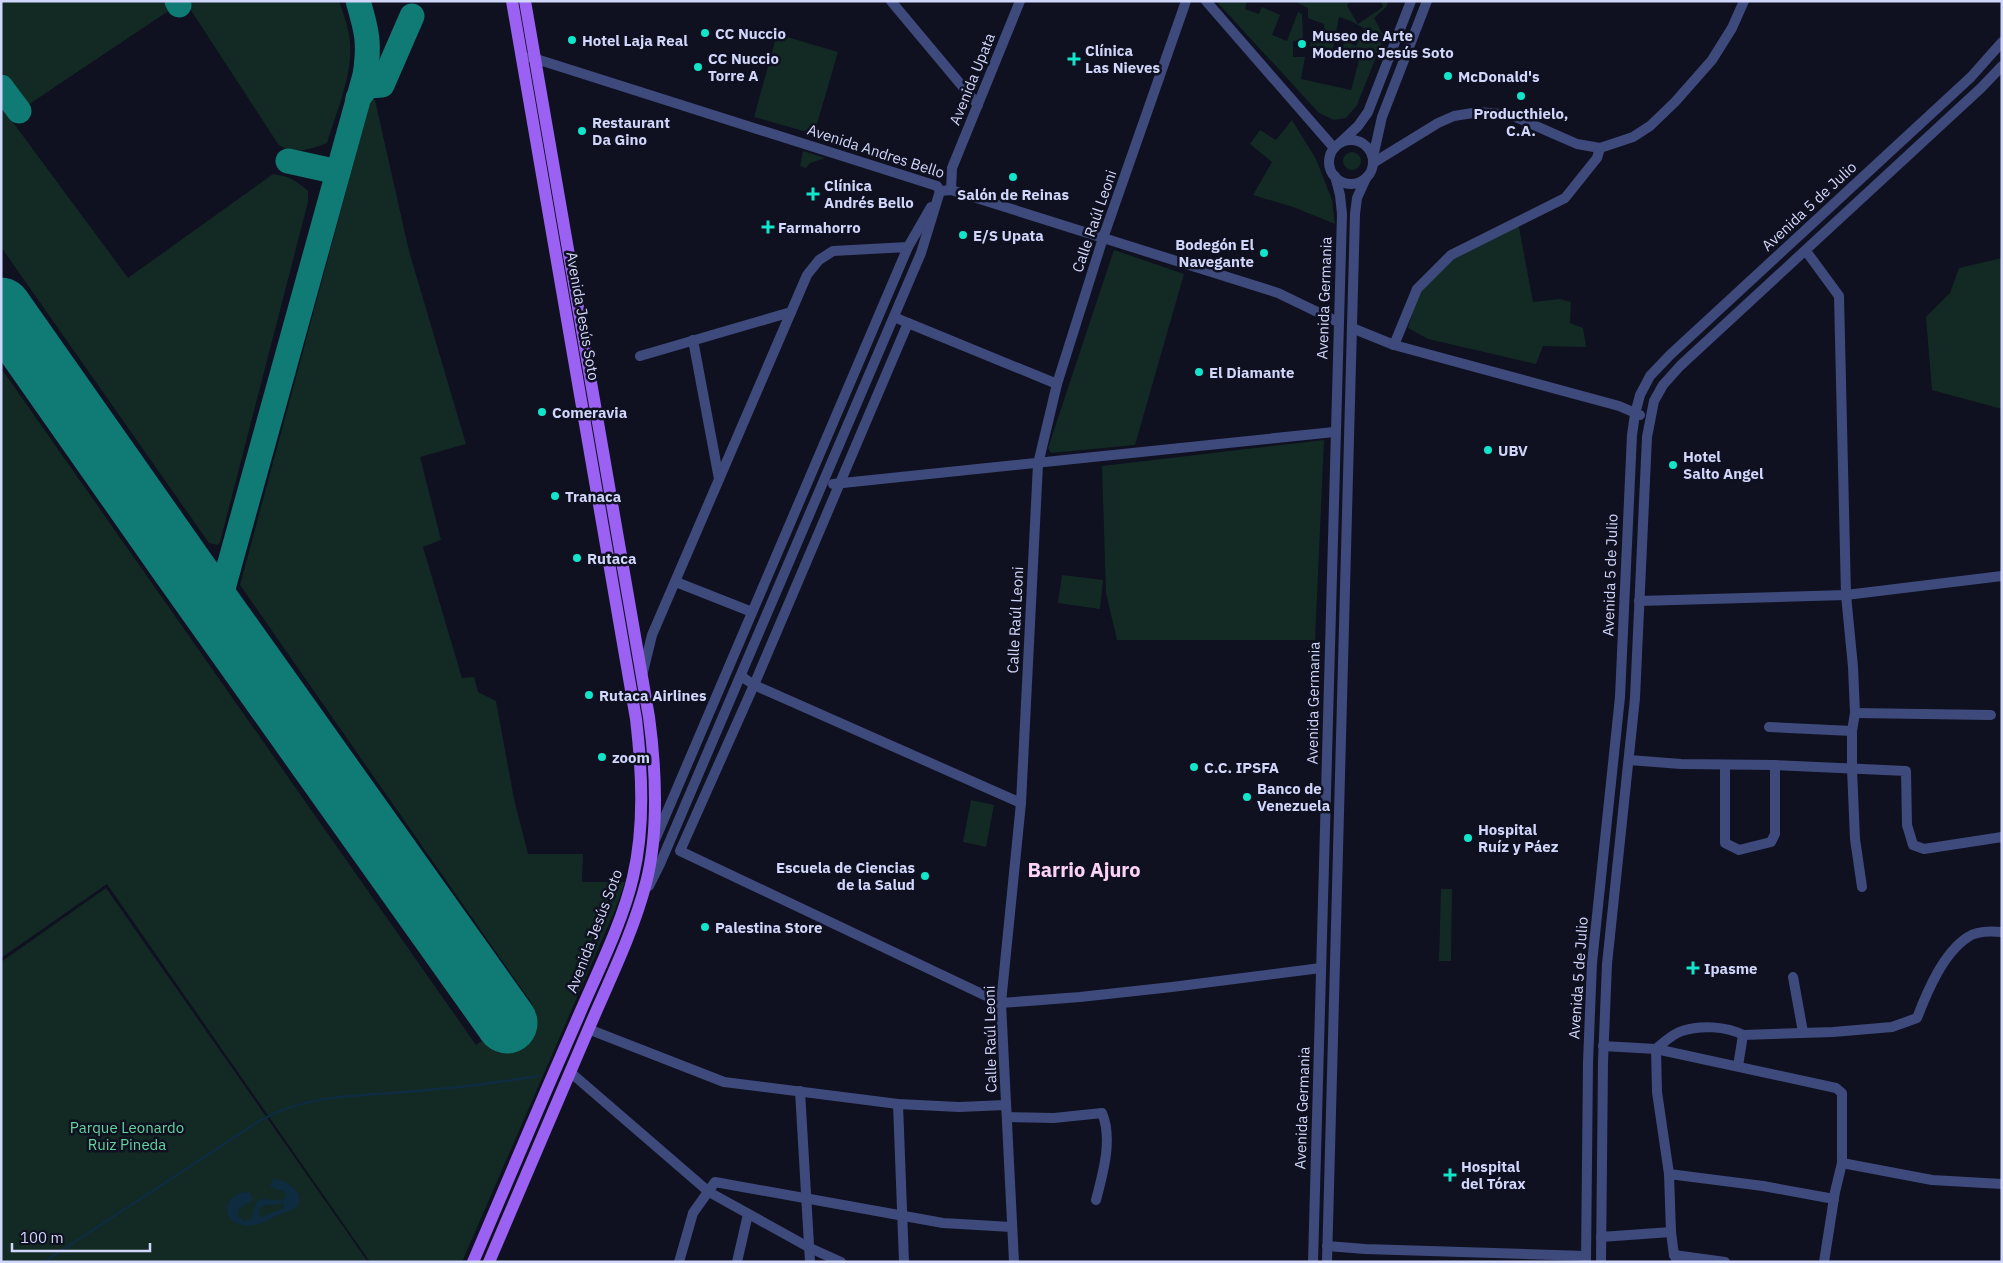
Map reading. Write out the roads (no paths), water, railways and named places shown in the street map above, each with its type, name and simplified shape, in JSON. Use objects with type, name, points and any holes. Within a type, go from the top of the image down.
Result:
[{"type":"main road","name":"Avenida Jesús Soto","points":[[473,1262],[605,954],[633,878],[640,809],[640,768],[636,719],[512,1]]},
{"type":"main road","name":"Avenida Jesús Soto","points":[[489,1262],[640,903],[646,882],[654,810],[654,760],[642,675],[526,1]]},
{"type":"street","points":[[891,1],[978,105]]},
{"type":"street","name":"Avenida Upata","points":[[943,189],[1020,1]]},
{"type":"street","name":"Calle Raúl Leoni","points":[[1014,1262],[1002,1003],[1021,803],[1038,464],[1057,384],[1103,238],[1186,1]]},
{"type":"street","points":[[1206,1],[1338,145]]},
{"type":"street","points":[[1411,1],[1368,112],[1363,121],[1338,145],[1329,160],[1335,176],[1344,182],[1356,183],[1366,178],[1372,168],[1382,117],[1427,1]]},
{"type":"street","points":[[1373,160],[1438,123],[1454,116],[1479,112],[1511,115],[1577,144],[1600,148],[1632,137],[1650,126],[1675,102],[1712,60],[1732,28],[1744,1]]},
{"type":"street","name":"Avenida 5 de Julio","points":[[1586,1259],[1588,1062],[1592,963],[1620,696],[1628,503],[1635,414],[1645,386],[1661,364],[1971,77],[2002,42]]},
{"type":"street","name":"Avenida Andres Bello","points":[[521,54],[943,189],[1278,293],[1338,322]]},
{"type":"street","name":"Avenida 5 de Julio","points":[[1601,1262],[1603,1046],[1607,956],[1637,670],[1643,504],[1650,417],[1658,393],[1672,374],[1981,88],[2002,66]]},
{"type":"street","points":[[1338,145],[1352,140],[1363,143],[1368,147],[1373,160]]},
{"type":"street","points":[[1394,345],[1417,289],[1451,255],[1565,198],[1597,158],[1600,148]]},
{"type":"street","name":"Avenida Germania","points":[[1313,1262],[1341,204],[1335,176]]},
{"type":"street","name":"Avenida Germania","points":[[1326,1262],[1356,205],[1366,178]]},
{"type":"street","points":[[633,878],[642,868],[651,848],[908,247],[943,189]]},
{"type":"street","points":[[640,903],[660,864],[894,317],[921,253],[943,189]]},
{"type":"street","points":[[642,675],[652,634],[807,275],[818,260],[832,251],[908,247]]},
{"type":"street","points":[[1806,251],[1839,296],[1846,595],[1853,667],[1855,713],[1852,731],[1852,769],[1856,839],[1862,887]]},
{"type":"street","points":[[640,356],[791,312]]},
{"type":"street","points":[[894,317],[1057,384]]},
{"type":"street","points":[[908,323],[754,685],[680,851],[1002,1003],[1172,988],[1321,968]]},
{"type":"street","points":[[1352,328],[1394,345],[1619,406],[1635,414],[1650,417]]},
{"type":"street","points":[[693,340],[719,480]]},
{"type":"street","points":[[823,483],[839,484],[1334,432]]},
{"type":"street","points":[[1639,601],[1846,595],[2002,576]]},
{"type":"street","points":[[676,582],[752,612]]},
{"type":"street","points":[[740,676],[754,685],[1021,803]]},
{"type":"street","points":[[1855,713],[1991,715]]},
{"type":"street","points":[[1769,727],[1852,731]]},
{"type":"street","points":[[1629,760],[1906,771],[1907,825],[1913,845],[1924,849],[2002,837]]},
{"type":"street","points":[[1725,765],[1725,842],[1739,850],[1771,842],[1775,834],[1775,765]]},
{"type":"street","points":[[1656,1048],[1680,1031],[1705,1026],[1735,1031],[1743,1035],[1833,1032],[1892,1026],[1917,1018],[1935,976],[1957,947],[1969,936],[1990,931],[2002,932]]},
{"type":"street","points":[[1792,977],[1803,1032]]},
{"type":"street","points":[[588,1028],[724,1082],[898,1104],[959,1107],[1006,1105]]},
{"type":"street","points":[[1738,1066],[1743,1035]]},
{"type":"street","points":[[1603,1046],[1656,1048],[1836,1088],[1842,1093],[1842,1163],[1824,1262]]},
{"type":"street","points":[[1656,1048],[1657,1092],[1669,1174],[1671,1232],[1676,1258],[1726,1262]]},
{"type":"street","points":[[570,1072],[709,1192],[810,1248],[841,1262]]},
{"type":"street","points":[[800,1091],[808,1200],[810,1262]]},
{"type":"street","points":[[898,1104],[904,1262]]},
{"type":"street","points":[[1006,1117],[1054,1118],[1102,1113],[1106,1122],[1106,1144],[1104,1169],[1096,1200]]},
{"type":"street","points":[[1842,1163],[1932,1180],[2002,1184]]},
{"type":"street","points":[[1669,1174],[1763,1186],[1834,1199]]},
{"type":"street","points":[[679,1262],[693,1213],[715,1182],[943,1223],[1012,1226]]},
{"type":"street","points":[[737,1262],[748,1214]]},
{"type":"street","points":[[1601,1237],[1671,1232]]},
{"type":"street","points":[[1327,1246],[1586,1259]]},
{"type":"water","points":[[277,1179],[287,1183],[296,1190],[300,1198],[296,1208],[263,1223],[246,1226],[233,1222],[228,1215],[227,1207],[233,1197],[238,1194],[249,1192],[253,1197],[251,1202],[242,1206],[238,1211],[238,1216],[244,1221],[251,1218],[257,1201],[263,1199],[283,1200],[286,1196],[285,1192],[270,1187],[272,1180]],"holes":[[[283,1203],[284,1207],[264,1217],[258,1215],[261,1207],[264,1206]]]},
{"type":"waterway","points":[[44,1262],[261,1120],[280,1111],[300,1104],[342,1097],[456,1087],[538,1076]]},
{"type":"place","name":"CC Nuccio","points":[[705,33]]},
{"type":"place","name":"Hotel Laja Real","points":[[572,40]]},
{"type":"place","name":"Museo de Arte Moderno Jesús Soto","points":[[1302,44]]},
{"type":"place","name":"Clínica Las Nieves","points":[[1074,59]]},
{"type":"place","name":"CC Nuccio Torre A","points":[[698,67]]},
{"type":"place","name":"McDonald's","points":[[1448,76]]},
{"type":"place","name":"Producthielo, C.A.","points":[[1521,96]]},
{"type":"place","name":"Restaurant Da Gino","points":[[582,131]]},
{"type":"place","name":"Salón de Reinas","points":[[1013,177]]},
{"type":"place","name":"Clínica Andrés Bello","points":[[813,194]]},
{"type":"place","name":"Farmahorro","points":[[768,227]]},
{"type":"place","name":"E/S Upata","points":[[963,235]]},
{"type":"place","name":"Bodegón El Navegante","points":[[1264,253]]},
{"type":"place","name":"El Diamante","points":[[1199,372]]},
{"type":"place","name":"Comeravia","points":[[542,412]]},
{"type":"place","name":"UBV","points":[[1488,450]]},
{"type":"place","name":"Hotel Salto Angel","points":[[1673,465]]},
{"type":"place","name":"Tranaca","points":[[555,496]]},
{"type":"place","name":"Rutaca","points":[[577,558]]},
{"type":"place","name":"Rutaca Airlines","points":[[589,695]]},
{"type":"place","name":"zoom","points":[[602,757]]},
{"type":"place","name":"C.C. IPSFA","points":[[1194,767]]},
{"type":"place","name":"Banco de Venezuela","points":[[1247,797]]},
{"type":"place","name":"Hospital Ruíz y Páez","points":[[1468,838]]},
{"type":"place","name":"Escuela de Ciencias de la Salud","points":[[925,876]]},
{"type":"place","name":"Palestina Store","points":[[705,927]]},
{"type":"place","name":"Ipasme","points":[[1693,968]]},
{"type":"place","name":"Hospital del Tórax","points":[[1450,1175]]},
{"type":"district","name":"Barrio Ajuro","points":[[1084,869]]},
{"type":"park label","name":"Parque Leonardo Ruiz Pineda","points":[[127,1136]]}]
